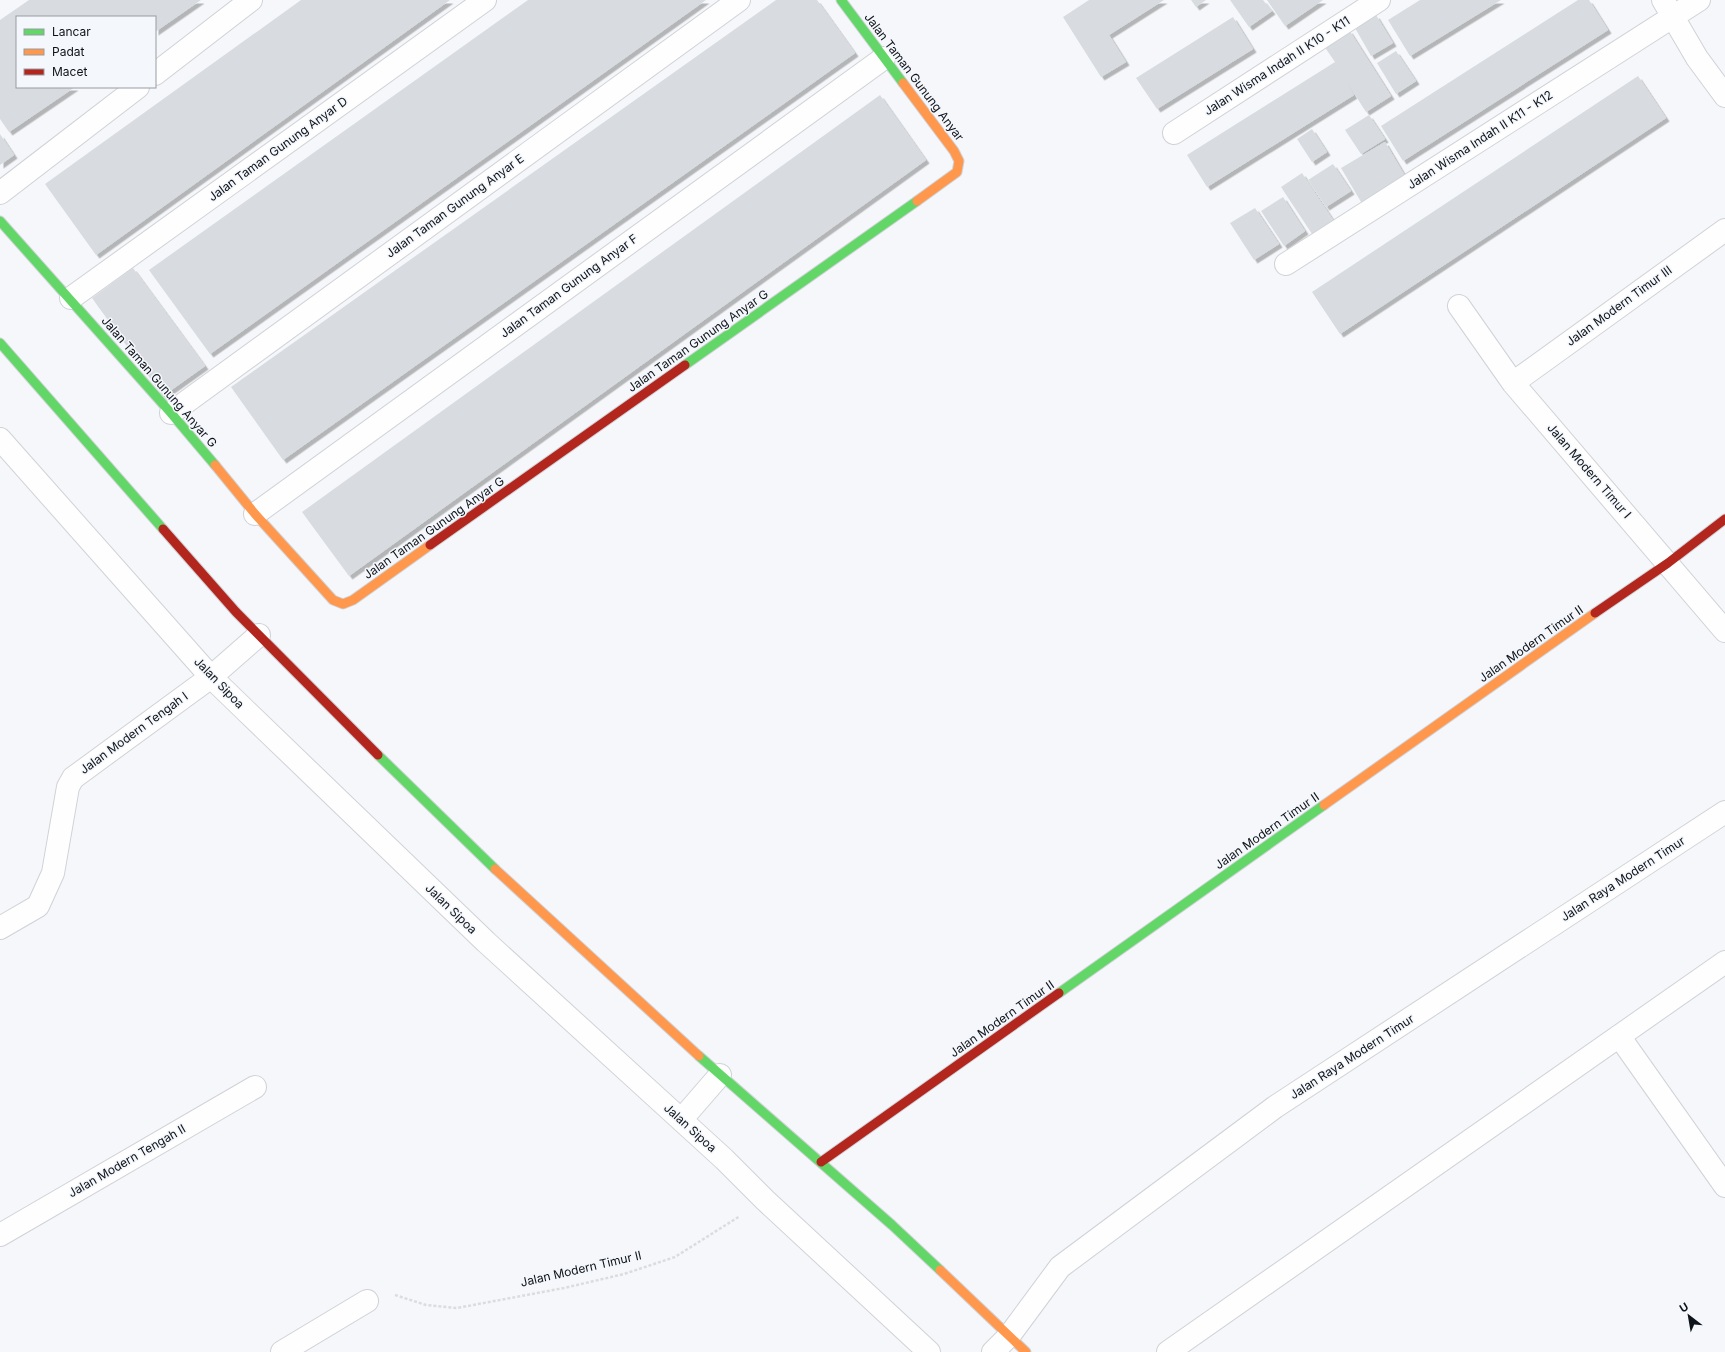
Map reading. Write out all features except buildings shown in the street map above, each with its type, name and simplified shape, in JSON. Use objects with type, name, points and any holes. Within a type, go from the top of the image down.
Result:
[{"type":"street","points":[[156,73],[252,0]]},
{"type":"street","name":"Jalan Taman Gunung Anyar D","points":[[70,298],[485,0]]},
{"type":"street","name":"Jalan Taman Gunung Anyar E","points":[[171,413],[739,0]]},
{"type":"street","name":"Jalan Taman Gunung Anyar","points":[[841,0],[954,150],[959,161],[957,172]]},
{"type":"street","name":"Jalan Wisma Indah II K10 - K11","points":[[1174,133],[1379,0]]},
{"type":"street","name":"Jalan Wisma Indah II K11 - K12","points":[[1286,264],[1668,8],[1699,0]]},
{"type":"street","points":[[1668,8],[1697,58],[1725,96]]},
{"type":"street","name":"Jalan Taman Gunung Anyar F","points":[[255,514],[884,58]]},
{"type":"street","points":[[0,193],[137,88]]},
{"type":"street","name":"Jalan Taman Gunung Anyar G","points":[[0,221],[171,413],[255,514],[333,600],[343,604],[353,600],[957,172]]},
{"type":"street","name":"Jalan Modern Timur III","points":[[1513,382],[1725,230]]},
{"type":"street","name":"Jalan Modern Timur I","points":[[1459,306],[1513,382],[1725,631]]},
{"type":"street","points":[[0,343],[236,612],[352,730],[528,901],[720,1075],[821,1162],[892,1226],[1026,1352]]},
{"type":"street","name":"Jalan Sipoa","points":[[0,440],[212,677],[486,942],[929,1352]]},
{"type":"street","name":"Jalan Modern Timur II","points":[[821,1162],[1595,613],[1668,563],[1725,519]]},
{"type":"street","name":"Jalan Modern Tengah I","points":[[0,928],[38,906],[53,873],[68,787],[73,778],[212,677],[259,635]]},
{"type":"street","name":"Jalan Raya Modern Timur","points":[[993,1352],[1009,1336],[1060,1267],[1275,1107],[1725,812]]},
{"type":"street","points":[[1168,1352],[1725,962]]},
{"type":"street","points":[[1620,1036],[1725,1186]]},
{"type":"street","points":[[680,1120],[720,1075]]},
{"type":"street","name":"Jalan Modern Tengah II","points":[[0,1235],[255,1087]]},
{"type":"street","points":[[282,1352],[367,1301]]},
{"type":"path","name":"Jalan Modern Timur II","points":[[367,1301],[393,1295],[426,1305],[457,1308],[564,1288],[624,1274],[674,1257],[765,1200]]},
{"type":"traffic: fast","points":[[841,0],[903,83]]},
{"type":"traffic: fast","points":[[685,365],[917,201]]},
{"type":"traffic: fast","points":[[0,221],[171,413],[215,465]]},
{"type":"traffic: fast","points":[[0,343],[163,529]]},
{"type":"traffic: fast","points":[[378,755],[495,869]]},
{"type":"traffic: fast","points":[[1059,993],[1324,805]]},
{"type":"traffic: fast","points":[[699,1056],[892,1225],[940,1270]]},
{"type":"traffic: slow","points":[[903,83],[954,151],[959,161],[957,172],[917,201]]},
{"type":"traffic: slow","points":[[215,465],[255,514],[333,600],[343,604],[353,600],[430,545]]},
{"type":"traffic: slow","points":[[1324,805],[1595,613]]},
{"type":"traffic: slow","points":[[495,869],[699,1056]]},
{"type":"traffic: slow","points":[[940,1270],[1026,1352]]},
{"type":"traffic: jam","points":[[430,545],[685,365]]},
{"type":"traffic: jam","points":[[1595,613],[1668,563],[1725,519]]},
{"type":"traffic: jam","points":[[163,529],[236,612],[378,755]]},
{"type":"traffic: jam","points":[[821,1162],[1059,993]]}]
